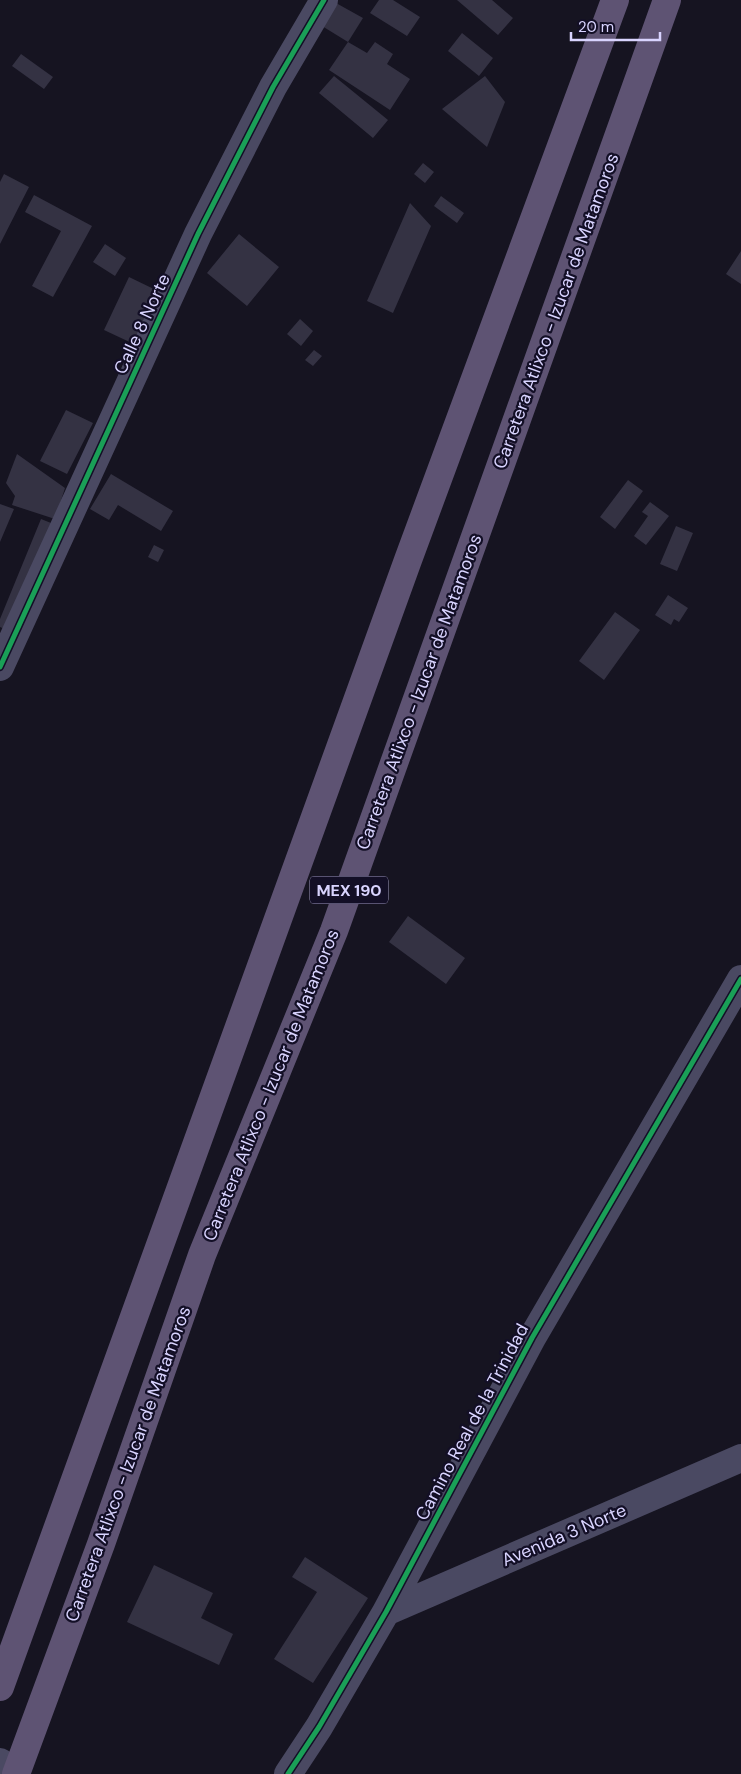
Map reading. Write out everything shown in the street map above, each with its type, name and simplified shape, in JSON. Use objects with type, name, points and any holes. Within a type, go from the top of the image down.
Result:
[{"type":"main road","name":"MEX 190","points":[[0,1687],[404,570],[616,0]]},
{"type":"main road","name":"Carretera Atlixco - Izucar de Matamoros","points":[[16,1774],[101,1544],[202,1255],[334,931],[667,0]]},
{"type":"street","name":"Calle 8 Norte","points":[[0,667],[198,234],[273,87],[324,0]]},
{"type":"street","name":"Camino Real de la Trinidad","points":[[288,1774],[319,1727],[386,1612],[532,1338],[741,979]]},
{"type":"street","name":"Avenida 3 Norte","points":[[386,1612],[741,1458]]},
{"type":"street","points":[[0,1762],[16,1774]]},
{"type":"building","points":[[379,0],[393,0],[420,17],[407,36],[370,13]]},
{"type":"building","points":[[457,0],[492,0],[513,18],[498,35]]},
{"type":"building","points":[[336,3],[363,18],[348,42],[322,26]]},
{"type":"building","points":[[462,33],[493,58],[479,76],[448,51]]},
{"type":"building","points":[[348,42],[367,53],[375,42],[393,54],[387,64],[410,79],[390,110],[329,70]]},
{"type":"building","points":[[21,54],[53,77],[44,89],[12,66]]},
{"type":"building","points":[[334,76],[388,120],[373,138],[319,93]]},
{"type":"building","points":[[485,76],[505,102],[487,147],[442,109]]},
{"type":"building","points":[[423,163],[434,172],[425,183],[414,174]]},
{"type":"building","points":[[4,174],[29,187],[0,244],[0,182]]},
{"type":"building","points":[[34,195],[92,226],[53,297],[32,286],[61,231],[25,212]]},
{"type":"building","points":[[441,196],[464,213],[457,223],[434,206]]},
{"type":"building","points":[[410,203],[431,226],[393,313],[367,301]]},
{"type":"building","points":[[239,234],[279,267],[247,306],[207,273]]},
{"type":"building","points":[[105,244],[126,258],[115,276],[93,262]]},
{"type":"building","points":[[741,251],[741,284],[726,274]]},
{"type":"building","points":[[129,277],[160,292],[136,345],[104,330]]},
{"type":"building","points":[[300,319],[313,331],[301,346],[287,334]]},
{"type":"building","points":[[314,350],[322,356],[313,366],[305,360]]},
{"type":"building","points":[[66,410],[93,423],[67,474],[40,461]]},
{"type":"building","points":[[17,454],[65,488],[55,519],[12,505],[15,496],[6,483]]},
{"type":"building","points":[[111,474],[173,511],[161,531],[118,505],[109,520],[90,509]]},
{"type":"building","points":[[628,480],[643,491],[615,529],[600,517]]},
{"type":"building","points":[[650,502],[669,516],[646,545],[634,536],[648,516],[642,512]]},
{"type":"building","points":[[0,504],[14,509],[0,542]]},
{"type":"building","points":[[41,519],[51,523],[7,630],[0,627],[0,619]]},
{"type":"building","points":[[676,526],[693,533],[677,571],[660,564]]},
{"type":"building","points":[[154,545],[164,550],[158,562],[148,557]]},
{"type":"building","points":[[668,595],[688,608],[679,622],[674,619],[671,625],[655,615]]},
{"type":"building","points":[[615,612],[640,630],[604,680],[579,661]]},
{"type":"building","points":[[408,916],[465,958],[446,984],[389,942]]},
{"type":"building","points":[[305,1557],[368,1598],[313,1683],[274,1659],[317,1592],[292,1577]]},
{"type":"building","points":[[154,1565],[213,1593],[201,1618],[233,1634],[219,1665],[127,1622]]},
{"type":"cycle path","points":[[0,667],[198,234],[273,87],[324,0]]},
{"type":"cycle path","points":[[288,1774],[319,1727],[386,1612],[532,1338],[741,979]]}]
